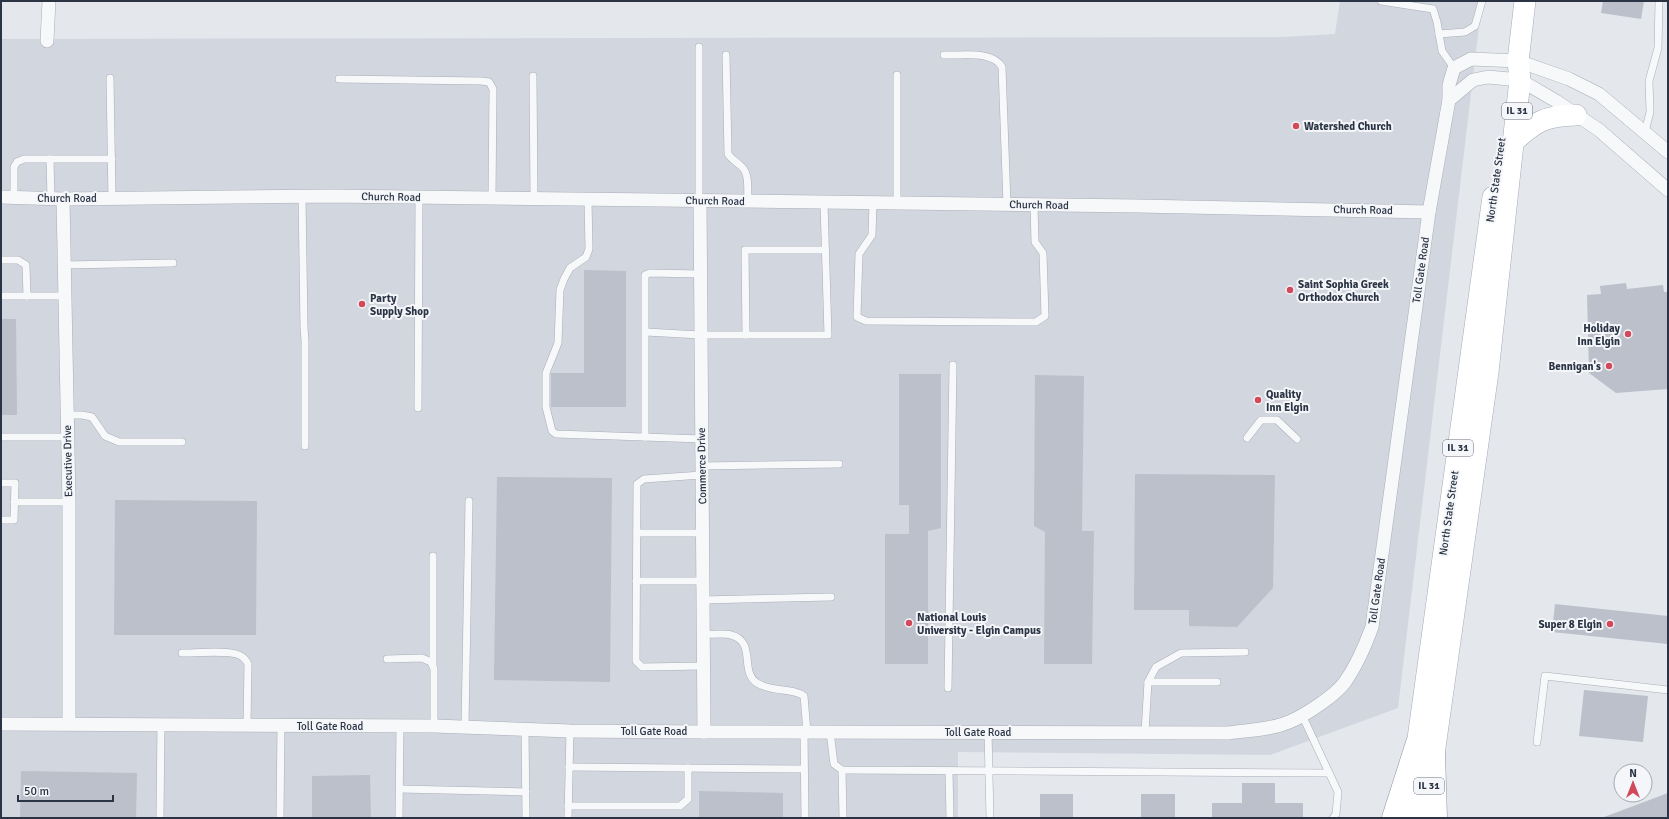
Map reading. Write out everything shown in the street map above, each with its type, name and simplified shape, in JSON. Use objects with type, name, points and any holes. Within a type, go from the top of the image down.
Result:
[{"type":"highway","points":[[1393,818],[1426,748]]},
{"type":"highway","points":[[1426,748],[1436,818]]},
{"type":"main road","name":"IL 31","points":[[1516,73],[1525,1]]},
{"type":"main road","name":"North State Street","points":[[1407,818],[1426,748],[1488,372],[1514,142],[1516,73]]},
{"type":"main road","name":"North State Street","points":[[1425,818],[1426,748],[1516,73]]},
{"type":"main road","points":[[1514,142],[1529,127],[1544,119],[1558,116],[1576,115]]},
{"type":"street","points":[[48,1],[48,41]]},
{"type":"street","points":[[1454,68],[1471,59],[1516,73],[1569,79],[1599,94],[1668,152]]},
{"type":"street","name":"Toll Gate Road","points":[[1,724],[69,723],[281,726],[465,726],[570,731],[704,732],[1228,733],[1288,723],[1318,706],[1345,683],[1360,657],[1372,627],[1429,212],[1449,100],[1449,85],[1454,68]]},
{"type":"street","points":[[1449,100],[1473,80],[1516,73],[1599,130],[1668,190]]},
{"type":"street","name":"Church Road","points":[[7,198],[57,199],[302,196],[419,197],[1007,204],[1429,212]]},
{"type":"street","name":"Executive Drive","points":[[57,199],[65,265],[69,502],[69,723]]},
{"type":"street","name":"Commerce Drive","points":[[699,201],[704,732]]},
{"type":"lane","points":[[1381,1],[1433,9]]},
{"type":"lane","points":[[1435,1],[1433,9],[1442,51],[1454,68]]},
{"type":"lane","points":[[1439,34],[1465,32],[1475,26],[1482,1]]},
{"type":"lane","points":[[1645,132],[1650,112],[1649,81],[1658,48],[1659,1]]},
{"type":"lane","points":[[699,47],[699,201]]},
{"type":"lane","points":[[726,56],[728,154],[731,159],[746,172],[748,202]]},
{"type":"lane","points":[[944,56],[991,57],[998,61],[1002,67],[1007,204]]},
{"type":"lane","points":[[897,75],[897,203]]},
{"type":"lane","points":[[533,76],[534,199]]},
{"type":"lane","points":[[110,78],[112,198]]},
{"type":"lane","points":[[339,79],[489,82],[493,89],[492,198]]},
{"type":"lane","points":[[7,198],[14,167],[17,162],[24,159],[112,159]]},
{"type":"lane","points":[[50,159],[57,199]]},
{"type":"lane","points":[[302,196],[305,341],[305,446]]},
{"type":"lane","points":[[418,408],[419,197]]},
{"type":"lane","points":[[588,200],[589,249],[586,257],[570,268],[560,290],[558,343],[546,373],[546,407],[549,426],[556,434],[702,439]]},
{"type":"lane","points":[[646,332],[700,335],[828,335],[824,203]]},
{"type":"lane","points":[[873,203],[872,235],[859,254],[857,317],[866,321],[1036,322],[1045,316],[1043,253],[1035,242],[1034,205]]},
{"type":"lane","points":[[746,335],[745,250],[825,250]]},
{"type":"lane","points":[[1,260],[18,260],[26,265],[27,296]]},
{"type":"lane","points":[[65,265],[173,263]]},
{"type":"lane","points":[[645,437],[646,275],[650,272],[700,274]]},
{"type":"lane","points":[[1,296],[65,296]]},
{"type":"lane","points":[[948,688],[953,365]]},
{"type":"lane","points":[[68,415],[92,417],[105,436],[119,442],[182,442]]},
{"type":"lane","points":[[1247,438],[1261,420],[1277,420],[1297,439]]},
{"type":"lane","points":[[1,437],[68,437]]},
{"type":"lane","points":[[704,666],[642,667],[636,661],[637,484],[644,479],[702,471],[839,464]]},
{"type":"lane","points":[[1,483],[14,483],[14,520],[1,520]]},
{"type":"lane","points":[[465,726],[469,501]]},
{"type":"lane","points":[[14,502],[69,502]]},
{"type":"lane","points":[[637,533],[702,533]]},
{"type":"lane","points":[[433,556],[434,726]]},
{"type":"lane","points":[[636,581],[703,581]]},
{"type":"lane","points":[[703,600],[831,597]]},
{"type":"lane","points":[[703,634],[731,635],[740,639],[746,646],[749,673],[756,683],[769,688],[799,692],[804,696],[805,818]]},
{"type":"lane","points":[[1145,732],[1148,682],[1156,667],[1181,653],[1245,652]]},
{"type":"lane","points":[[182,653],[229,653],[238,654],[244,658],[248,664],[247,725]]},
{"type":"lane","points":[[387,658],[422,658],[428,660],[433,665]]},
{"type":"lane","points":[[1537,742],[1545,676],[1668,690]]},
{"type":"lane","points":[[1148,682],[1217,682]]},
{"type":"lane","points":[[1302,715],[1338,792],[1336,814],[1333,818]]},
{"type":"lane","points":[[160,724],[160,818]]},
{"type":"lane","points":[[280,818],[281,726]]},
{"type":"lane","points":[[399,818],[400,726]]},
{"type":"lane","points":[[525,728],[526,818]]},
{"type":"lane","points":[[568,818],[570,731]]},
{"type":"lane","points":[[830,732],[834,764],[842,770],[1329,773]]},
{"type":"lane","points":[[988,732],[990,818]]},
{"type":"lane","points":[[569,768],[804,768]]},
{"type":"lane","points":[[568,806],[680,806],[688,799],[688,768]]},
{"type":"lane","points":[[842,770],[843,818]]},
{"type":"lane","points":[[949,771],[950,818]]},
{"type":"lane","points":[[400,789],[526,792]]},
{"type":"shaded area","points":[[1340,1],[1482,1],[1398,708],[1270,755],[958,752],[958,818],[1,818],[1,39],[1283,37],[1335,34]]},
{"type":"building","points":[[1603,1],[1644,1],[1641,19],[1601,13]]},
{"type":"building","points":[[584,270],[626,271],[626,407],[551,407],[551,373],[584,373]]},
{"type":"building","name":"Holiday Inn Elgin","points":[[1626,283],[1627,289],[1663,285],[1664,292],[1668,292],[1668,389],[1616,393],[1589,373],[1587,295],[1601,294],[1600,286]]},
{"type":"building","points":[[1,319],[16,319],[17,415],[1,415]]},
{"type":"building","points":[[899,374],[941,374],[941,528],[928,531],[928,664],[885,664],[885,534],[909,534],[909,505],[899,505]]},
{"type":"building","points":[[1035,375],[1084,376],[1082,531],[1094,531],[1092,664],[1044,664],[1045,532],[1034,526]]},
{"type":"building","points":[[1135,474],[1275,475],[1273,588],[1237,627],[1189,626],[1189,610],[1134,610]]},
{"type":"building","points":[[497,477],[612,478],[610,682],[494,680]]},
{"type":"building","points":[[115,500],[257,501],[256,635],[114,635]]},
{"type":"building","name":"Super 8 Elgin","points":[[1555,604],[1668,616],[1668,644],[1552,632]]},
{"type":"building","points":[[1584,690],[1648,696],[1643,742],[1579,736]]},
{"type":"building","points":[[21,771],[137,773],[136,818],[20,818]]},
{"type":"building","points":[[370,775],[371,818],[312,818],[312,776]]},
{"type":"building","points":[[1242,783],[1275,783],[1275,803],[1303,803],[1303,818],[1212,818],[1212,803],[1242,803]]},
{"type":"building","points":[[699,791],[783,793],[783,818],[699,818]]},
{"type":"building","points":[[1668,793],[1668,818],[1604,818],[1641,803],[1653,803],[1653,799]]},
{"type":"building","points":[[1040,794],[1073,794],[1073,818],[1040,818]]},
{"type":"building","points":[[1141,794],[1175,794],[1175,818],[1141,818]]},
{"type":"place","name":"Watershed Church","points":[[1296,126]]},
{"type":"place","name":"Saint Sophia Greek Orthodox Church","points":[[1290,290]]},
{"type":"place","name":"Party Supply Shop","points":[[362,304]]},
{"type":"place","name":"Holiday Inn Elgin","points":[[1628,334]]},
{"type":"place","name":"Bennigan's","points":[[1609,366]]},
{"type":"place","name":"Quality Inn Elgin","points":[[1258,400]]},
{"type":"place","name":"National Louis University - Elgin Campus","points":[[909,623]]},
{"type":"place","name":"Super 8 Elgin","points":[[1610,624]]}]
